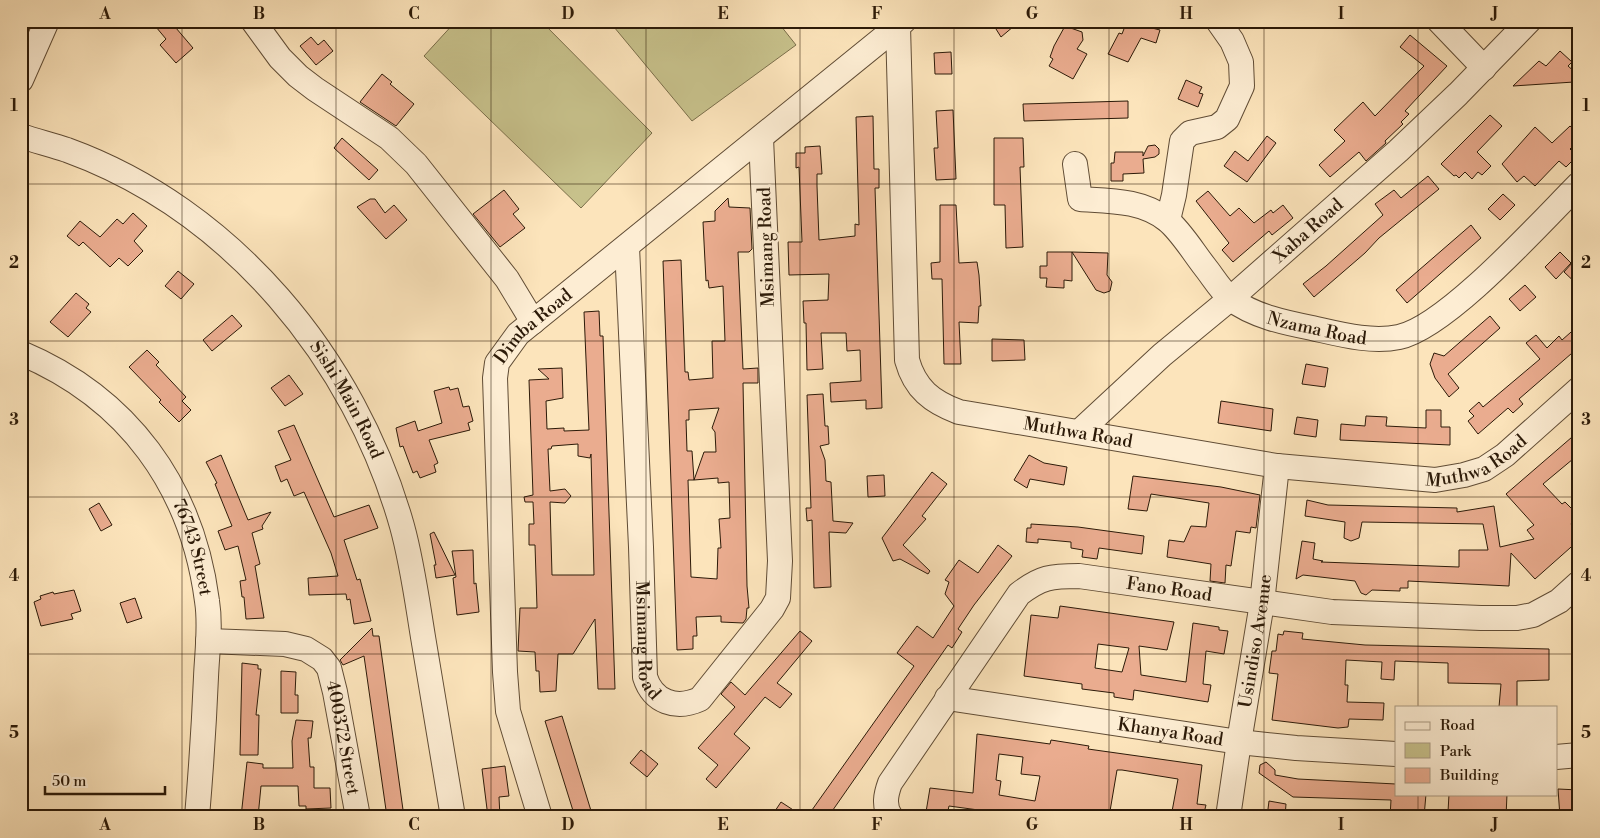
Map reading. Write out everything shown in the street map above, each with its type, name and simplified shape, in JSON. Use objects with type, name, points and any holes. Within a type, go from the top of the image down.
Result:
[{"type":"street","points":[[21,80],[46,21]]},
{"type":"street","points":[[252,21],[280,58],[298,76],[315,90],[389,138],[412,159],[507,279],[533,322]]},
{"type":"street","points":[[1168,220],[1174,195],[1182,141],[1190,133],[1217,127],[1227,119],[1242,86],[1241,62],[1232,41],[1218,21]]},
{"type":"street","points":[[1439,21],[1484,68]]},
{"type":"street","name":"Xaba Road","points":[[1079,432],[1162,355],[1230,299],[1398,152],[1529,21]]},
{"type":"street","name":"Dimba Road","points":[[540,817],[508,711],[495,378],[497,363],[518,334],[901,24]]},
{"type":"street","name":"Muthwa Road","points":[[901,24],[906,344],[911,375],[923,392],[940,405],[959,412],[1277,466],[1435,480],[1484,469],[1505,455],[1579,389]]},
{"type":"street","name":"Sishi Main Road","points":[[21,136],[68,151],[129,179],[173,204],[222,240],[252,269],[299,322],[336,374],[362,421],[385,474],[402,527],[415,588],[453,817]]},
{"type":"street","name":"Msimang Road","points":[[627,247],[641,537],[645,677],[655,696],[676,704],[688,704],[700,699],[754,633],[778,598],[780,561],[761,138]]},
{"type":"street","name":"Nzama Road","points":[[1075,164],[1080,199],[1137,205],[1168,220],[1230,299],[1254,312],[1288,323],[1351,336],[1397,337],[1414,332],[1432,322],[1515,248],[1579,184]]},
{"type":"street","name":"76743 Street","points":[[21,353],[53,367],[102,400],[151,453],[184,508],[200,560],[208,603],[203,749],[197,817]]},
{"type":"street","name":"Usindiso Avenue","points":[[1228,817],[1238,742],[1262,604],[1277,466]]},
{"type":"street","name":"Fano Road","points":[[891,817],[888,812],[886,798],[890,783],[1018,594],[1035,581],[1052,576],[1079,576],[1262,604],[1352,614],[1518,618],[1546,609],[1579,584]]},
{"type":"street","name":"400372 Street","points":[[208,641],[285,644],[306,649],[322,659],[330,668],[358,817]]},
{"type":"street","name":"Khanya Road","points":[[947,698],[1238,742],[1296,748],[1395,754]]},
{"type":"street","points":[[1558,757],[1579,755]]},
{"type":"green space","points":[[456,21],[541,21],[652,133],[581,208],[424,56]]},
{"type":"green space","points":[[609,21],[777,21],[796,45],[692,121]]},
{"type":"building","points":[[151,21],[170,21],[193,48],[176,63],[160,45],[166,39]]},
{"type":"building","points":[[991,21],[1020,21],[1001,37]]},
{"type":"building","points":[[1127,21],[1141,21],[1144,26],[1160,30],[1156,43],[1141,38],[1128,62],[1108,54],[1119,33],[1122,34]]},
{"type":"building","points":[[1065,26],[1082,32],[1083,40],[1077,49],[1087,54],[1073,79],[1049,66],[1053,59],[1050,57],[1054,46]]},
{"type":"building","points":[[1410,35],[1447,66],[1405,111],[1409,114],[1401,122],[1403,124],[1385,141],[1386,143],[1366,161],[1359,152],[1330,177],[1319,165],[1345,141],[1334,130],[1363,102],[1375,116],[1424,66],[1400,47]]},
{"type":"building","points":[[311,37],[318,45],[324,40],[333,51],[316,65],[300,46]]},
{"type":"building","points":[[1560,51],[1572,62],[1568,66],[1576,73],[1577,77],[1574,82],[1513,86],[1539,61],[1546,66]]},
{"type":"building","points":[[951,52],[952,74],[935,74],[934,53]]},
{"type":"building","points":[[382,74],[392,82],[390,84],[414,104],[396,126],[360,102]]},
{"type":"building","points":[[1186,80],[1202,87],[1199,93],[1203,94],[1198,107],[1178,99]]},
{"type":"building","points":[[1128,101],[1128,118],[1024,121],[1023,104]]},
{"type":"building","points":[[953,110],[956,179],[936,180],[934,148],[938,148],[936,111]]},
{"type":"building","points":[[1490,115],[1502,126],[1477,152],[1491,166],[1482,175],[1478,172],[1472,179],[1465,172],[1459,178],[1456,175],[1454,176],[1441,164]]},
{"type":"building","points":[[873,116],[874,169],[879,169],[879,188],[875,188],[882,408],[866,409],[866,400],[831,402],[830,383],[861,381],[860,350],[847,351],[846,333],[821,333],[823,369],[807,370],[806,323],[804,323],[803,301],[828,300],[829,274],[789,275],[788,242],[802,242],[799,167],[796,168],[796,153],[805,153],[805,147],[820,146],[822,174],[817,174],[819,240],[855,236],[855,224],[859,225],[856,117]]},
{"type":"building","points":[[1570,126],[1579,134],[1579,140],[1570,149],[1577,156],[1566,167],[1559,161],[1535,186],[1524,176],[1517,182],[1502,164],[1535,127],[1552,143]]},
{"type":"building","points":[[1267,136],[1276,143],[1247,182],[1224,166],[1235,151],[1248,161]]},
{"type":"building","points":[[342,138],[378,170],[369,180],[334,148]]},
{"type":"building","points":[[994,138],[1023,138],[1024,167],[1020,167],[1023,247],[1006,248],[1005,205],[994,205]]},
{"type":"building","points":[[1155,145],[1159,149],[1159,154],[1155,157],[1143,159],[1144,173],[1123,174],[1123,181],[1111,181],[1111,163],[1114,163],[1115,152],[1143,152],[1143,156],[1148,146]]},
{"type":"building","points":[[1428,176],[1439,189],[1379,238],[1365,253],[1314,297],[1303,284],[1383,215],[1375,204],[1394,190],[1401,198]]},
{"type":"building","points":[[504,190],[519,209],[513,214],[525,228],[500,247],[473,214]]},
{"type":"building","points":[[1208,191],[1230,216],[1239,208],[1254,223],[1271,210],[1273,213],[1283,205],[1293,218],[1272,235],[1269,231],[1233,262],[1222,250],[1229,243],[1196,201]]},
{"type":"building","points":[[1503,194],[1515,205],[1500,220],[1488,209]]},
{"type":"building","points":[[728,198],[729,207],[750,208],[752,249],[749,252],[738,252],[743,369],[758,368],[758,383],[743,383],[749,608],[747,608],[746,619],[743,623],[721,622],[721,616],[696,617],[697,636],[693,636],[693,649],[677,650],[663,261],[681,260],[685,372],[688,372],[689,380],[713,378],[712,341],[725,341],[723,286],[709,288],[708,280],[706,281],[703,222],[715,221],[715,211]],"holes":[[[719,408],[712,428],[715,432],[716,452],[704,452],[694,480],[692,451],[687,451],[686,420],[689,420],[689,410]],[[718,478],[718,483],[729,482],[730,518],[719,519],[721,548],[718,548],[717,579],[691,577],[688,480]]]},
{"type":"building","points":[[370,199],[375,199],[385,213],[394,205],[407,220],[386,239],[357,207]]},
{"type":"building","points":[[940,205],[956,205],[959,263],[977,262],[979,275],[981,306],[979,306],[978,323],[959,322],[961,364],[944,364],[942,279],[932,279],[931,263],[940,262]]},
{"type":"building","points":[[133,213],[147,226],[134,241],[143,251],[128,266],[119,258],[110,267],[83,242],[79,246],[67,236],[80,221],[100,237],[117,219],[123,224]]},
{"type":"building","points":[[1471,225],[1481,238],[1407,303],[1396,290]]},
{"type":"building","points":[[1047,252],[1072,252],[1072,281],[1064,280],[1064,288],[1046,287],[1047,278],[1040,278],[1040,266],[1047,266]]},
{"type":"building","points":[[1072,252],[1108,253],[1107,275],[1112,282],[1110,291],[1104,293],[1096,290]]},
{"type":"building","points":[[1560,252],[1571,263],[1556,279],[1545,267]]},
{"type":"building","points":[[1572,263],[1579,269],[1579,286],[1564,272]]},
{"type":"building","points":[[178,271],[194,284],[181,299],[165,286]]},
{"type":"building","points":[[1525,285],[1536,297],[1520,311],[1509,299]]},
{"type":"building","points":[[76,293],[89,304],[86,308],[91,312],[68,337],[50,322]]},
{"type":"building","points":[[599,311],[600,336],[603,336],[615,689],[598,689],[595,619],[573,654],[558,654],[556,691],[540,692],[539,671],[536,671],[535,652],[518,651],[520,608],[537,608],[535,545],[529,545],[529,524],[534,524],[533,502],[525,502],[524,497],[533,495],[529,380],[549,379],[538,369],[562,368],[563,398],[546,401],[547,429],[564,428],[564,431],[589,430],[584,312]],"holes":[[[578,444],[578,456],[590,458],[591,454],[594,575],[552,575],[550,502],[565,503],[571,496],[565,489],[550,491],[548,449],[551,449],[552,446]]]},
{"type":"building","points":[[232,315],[242,326],[212,351],[203,340]]},
{"type":"building","points":[[1490,316],[1500,328],[1448,374],[1459,388],[1449,397],[1435,378],[1430,364],[1434,353],[1444,356]]},
{"type":"building","points":[[1579,325],[1579,347],[1519,399],[1523,404],[1513,413],[1508,408],[1478,434],[1468,421],[1474,416],[1469,411],[1479,402],[1483,407],[1540,359],[1526,343],[1536,335],[1547,348],[1559,336],[1562,340]]},
{"type":"building","points":[[992,339],[1024,340],[1025,360],[992,361]]},
{"type":"building","points":[[147,350],[159,362],[156,365],[186,397],[182,401],[191,410],[179,422],[129,367]]},
{"type":"building","points":[[1306,364],[1328,368],[1325,387],[1302,384]]},
{"type":"building","points":[[289,375],[303,394],[285,406],[271,388]]},
{"type":"building","points":[[449,387],[450,390],[458,388],[463,407],[469,406],[473,421],[468,423],[470,430],[429,440],[438,463],[434,465],[436,472],[420,478],[417,471],[413,473],[403,446],[400,447],[396,428],[415,421],[418,431],[442,423],[434,391]]},
{"type":"building","points":[[823,394],[825,426],[828,426],[829,444],[820,446],[825,460],[826,481],[831,482],[833,521],[853,523],[846,533],[829,532],[831,587],[814,588],[812,520],[807,521],[806,508],[811,508],[807,395]]},
{"type":"building","points":[[1221,401],[1273,409],[1271,431],[1218,423]]},
{"type":"building","points":[[1426,410],[1441,410],[1441,427],[1450,427],[1450,445],[1340,440],[1341,424],[1365,426],[1366,416],[1387,417],[1386,426],[1426,428]]},
{"type":"building","points":[[1297,417],[1318,420],[1316,437],[1294,434]]},
{"type":"building","points":[[294,425],[334,517],[369,505],[378,528],[344,540],[357,580],[360,579],[371,621],[354,624],[350,599],[347,600],[346,594],[309,595],[308,578],[338,576],[331,553],[304,492],[294,496],[287,479],[281,482],[275,466],[291,460],[278,431]]},
{"type":"building","points":[[1579,431],[1579,454],[1543,484],[1562,504],[1565,502],[1578,515],[1571,524],[1579,534],[1579,540],[1535,579],[1511,553],[1509,586],[1408,581],[1408,588],[1400,588],[1400,591],[1372,590],[1366,595],[1361,593],[1355,581],[1303,575],[1296,579],[1302,541],[1315,543],[1313,559],[1323,561],[1321,562],[1459,567],[1459,550],[1488,550],[1483,524],[1362,522],[1359,538],[1351,541],[1344,538],[1345,522],[1305,516],[1307,500],[1328,505],[1457,508],[1457,512],[1494,506],[1500,547],[1534,539],[1527,530],[1534,525],[1506,494]]},
{"type":"building","points":[[221,455],[248,520],[271,512],[262,526],[263,529],[252,533],[260,564],[255,566],[264,618],[246,619],[240,581],[246,580],[238,546],[225,550],[218,531],[232,526],[215,484],[217,483],[206,462]]},
{"type":"building","points":[[1029,455],[1044,463],[1067,467],[1064,485],[1030,479],[1027,488],[1014,480]]},
{"type":"building","points":[[932,472],[947,484],[922,516],[926,519],[903,545],[930,571],[928,574],[900,559],[893,561],[882,538]]},
{"type":"building","points":[[884,475],[885,496],[868,497],[867,476]]},
{"type":"building","points":[[1133,476],[1221,487],[1260,495],[1256,528],[1251,527],[1250,533],[1236,531],[1231,566],[1226,565],[1225,583],[1210,581],[1211,564],[1167,557],[1169,540],[1184,542],[1191,526],[1206,527],[1209,503],[1151,494],[1147,511],[1128,509]]},
{"type":"building","points":[[99,503],[112,525],[101,531],[89,509]]},
{"type":"building","points":[[1031,524],[1078,527],[1144,536],[1142,554],[1099,548],[1097,559],[1082,557],[1083,550],[1071,548],[1071,542],[1038,539],[1038,543],[1026,542],[1027,528],[1031,528]]},
{"type":"building","points":[[434,532],[455,575],[436,578],[434,565],[436,565],[430,534]]},
{"type":"building","points":[[998,545],[1012,556],[958,629],[962,632],[952,648],[948,645],[828,817],[807,817],[914,666],[897,653],[917,626],[933,638],[954,606],[945,594],[949,582],[945,580],[959,560],[978,573]]},
{"type":"building","points":[[473,550],[474,584],[476,583],[479,612],[457,615],[453,578],[456,577],[452,551]]},
{"type":"building","points":[[74,590],[81,611],[71,614],[73,619],[41,626],[34,602],[41,599],[40,596],[53,592],[54,594]]},
{"type":"building","points":[[135,598],[142,618],[127,623],[120,603]]},
{"type":"building","points":[[1060,606],[1174,622],[1167,650],[1139,646],[1141,675],[1186,682],[1193,623],[1219,627],[1219,630],[1228,631],[1224,654],[1206,651],[1203,684],[1211,685],[1208,702],[1134,690],[1133,700],[1114,697],[1114,693],[1082,689],[1082,684],[1024,676],[1031,615],[1058,618]],"holes":[[[1098,644],[1129,648],[1122,672],[1095,668]]]},
{"type":"building","points":[[372,628],[373,636],[379,636],[404,817],[387,817],[364,656],[343,665],[340,660]]},
{"type":"building","points":[[800,631],[812,641],[777,683],[792,694],[780,708],[765,697],[734,734],[750,748],[716,788],[706,779],[718,765],[698,748],[735,707],[721,694],[731,682],[745,695]]},
{"type":"building","points":[[1284,631],[1303,633],[1302,639],[1365,645],[1549,649],[1549,680],[1517,681],[1517,706],[1499,706],[1501,684],[1448,683],[1448,663],[1395,661],[1394,680],[1381,679],[1382,662],[1346,660],[1345,685],[1348,685],[1347,702],[1384,703],[1383,720],[1349,719],[1348,727],[1338,728],[1272,720],[1278,674],[1269,673],[1272,651],[1276,651],[1278,634],[1283,635]]},
{"type":"building","points":[[242,663],[258,665],[258,669],[261,669],[256,715],[259,715],[258,755],[240,755]]},
{"type":"building","points":[[281,671],[296,672],[295,695],[298,695],[298,713],[281,713]]},
{"type":"building","points":[[562,716],[592,814],[584,817],[575,817],[545,721]]},
{"type":"building","points":[[296,720],[313,721],[311,738],[308,738],[310,767],[314,767],[314,788],[330,788],[331,808],[306,809],[306,806],[299,806],[298,786],[261,786],[258,817],[241,817],[247,762],[263,764],[263,768],[293,768],[292,741]]},
{"type":"building","points":[[977,734],[1050,744],[1051,740],[1089,746],[1088,749],[1202,765],[1197,804],[1206,805],[1203,817],[1171,817],[1178,779],[1117,770],[1109,817],[1008,817],[1008,814],[949,806],[947,815],[926,812],[930,788],[973,793]],"holes":[[[999,754],[1023,757],[1021,774],[1040,776],[1035,801],[999,795],[1001,781],[996,780]]]},
{"type":"building","points":[[641,750],[658,764],[647,777],[630,763]]},
{"type":"building","points":[[1266,762],[1275,770],[1275,775],[1298,779],[1395,784],[1395,796],[1426,796],[1424,817],[1390,817],[1391,800],[1293,797],[1259,773],[1260,765]]},
{"type":"building","points":[[505,766],[509,796],[499,797],[500,817],[488,817],[482,769]]},
{"type":"building","points":[[1558,789],[1579,790],[1579,817],[1560,817]]},
{"type":"building","points":[[1449,796],[1507,796],[1506,817],[1470,817],[1470,812],[1448,812]]},
{"type":"building","points":[[1269,801],[1286,804],[1285,817],[1267,817]]},
{"type":"building","points":[[781,802],[804,817],[771,817]]}]
